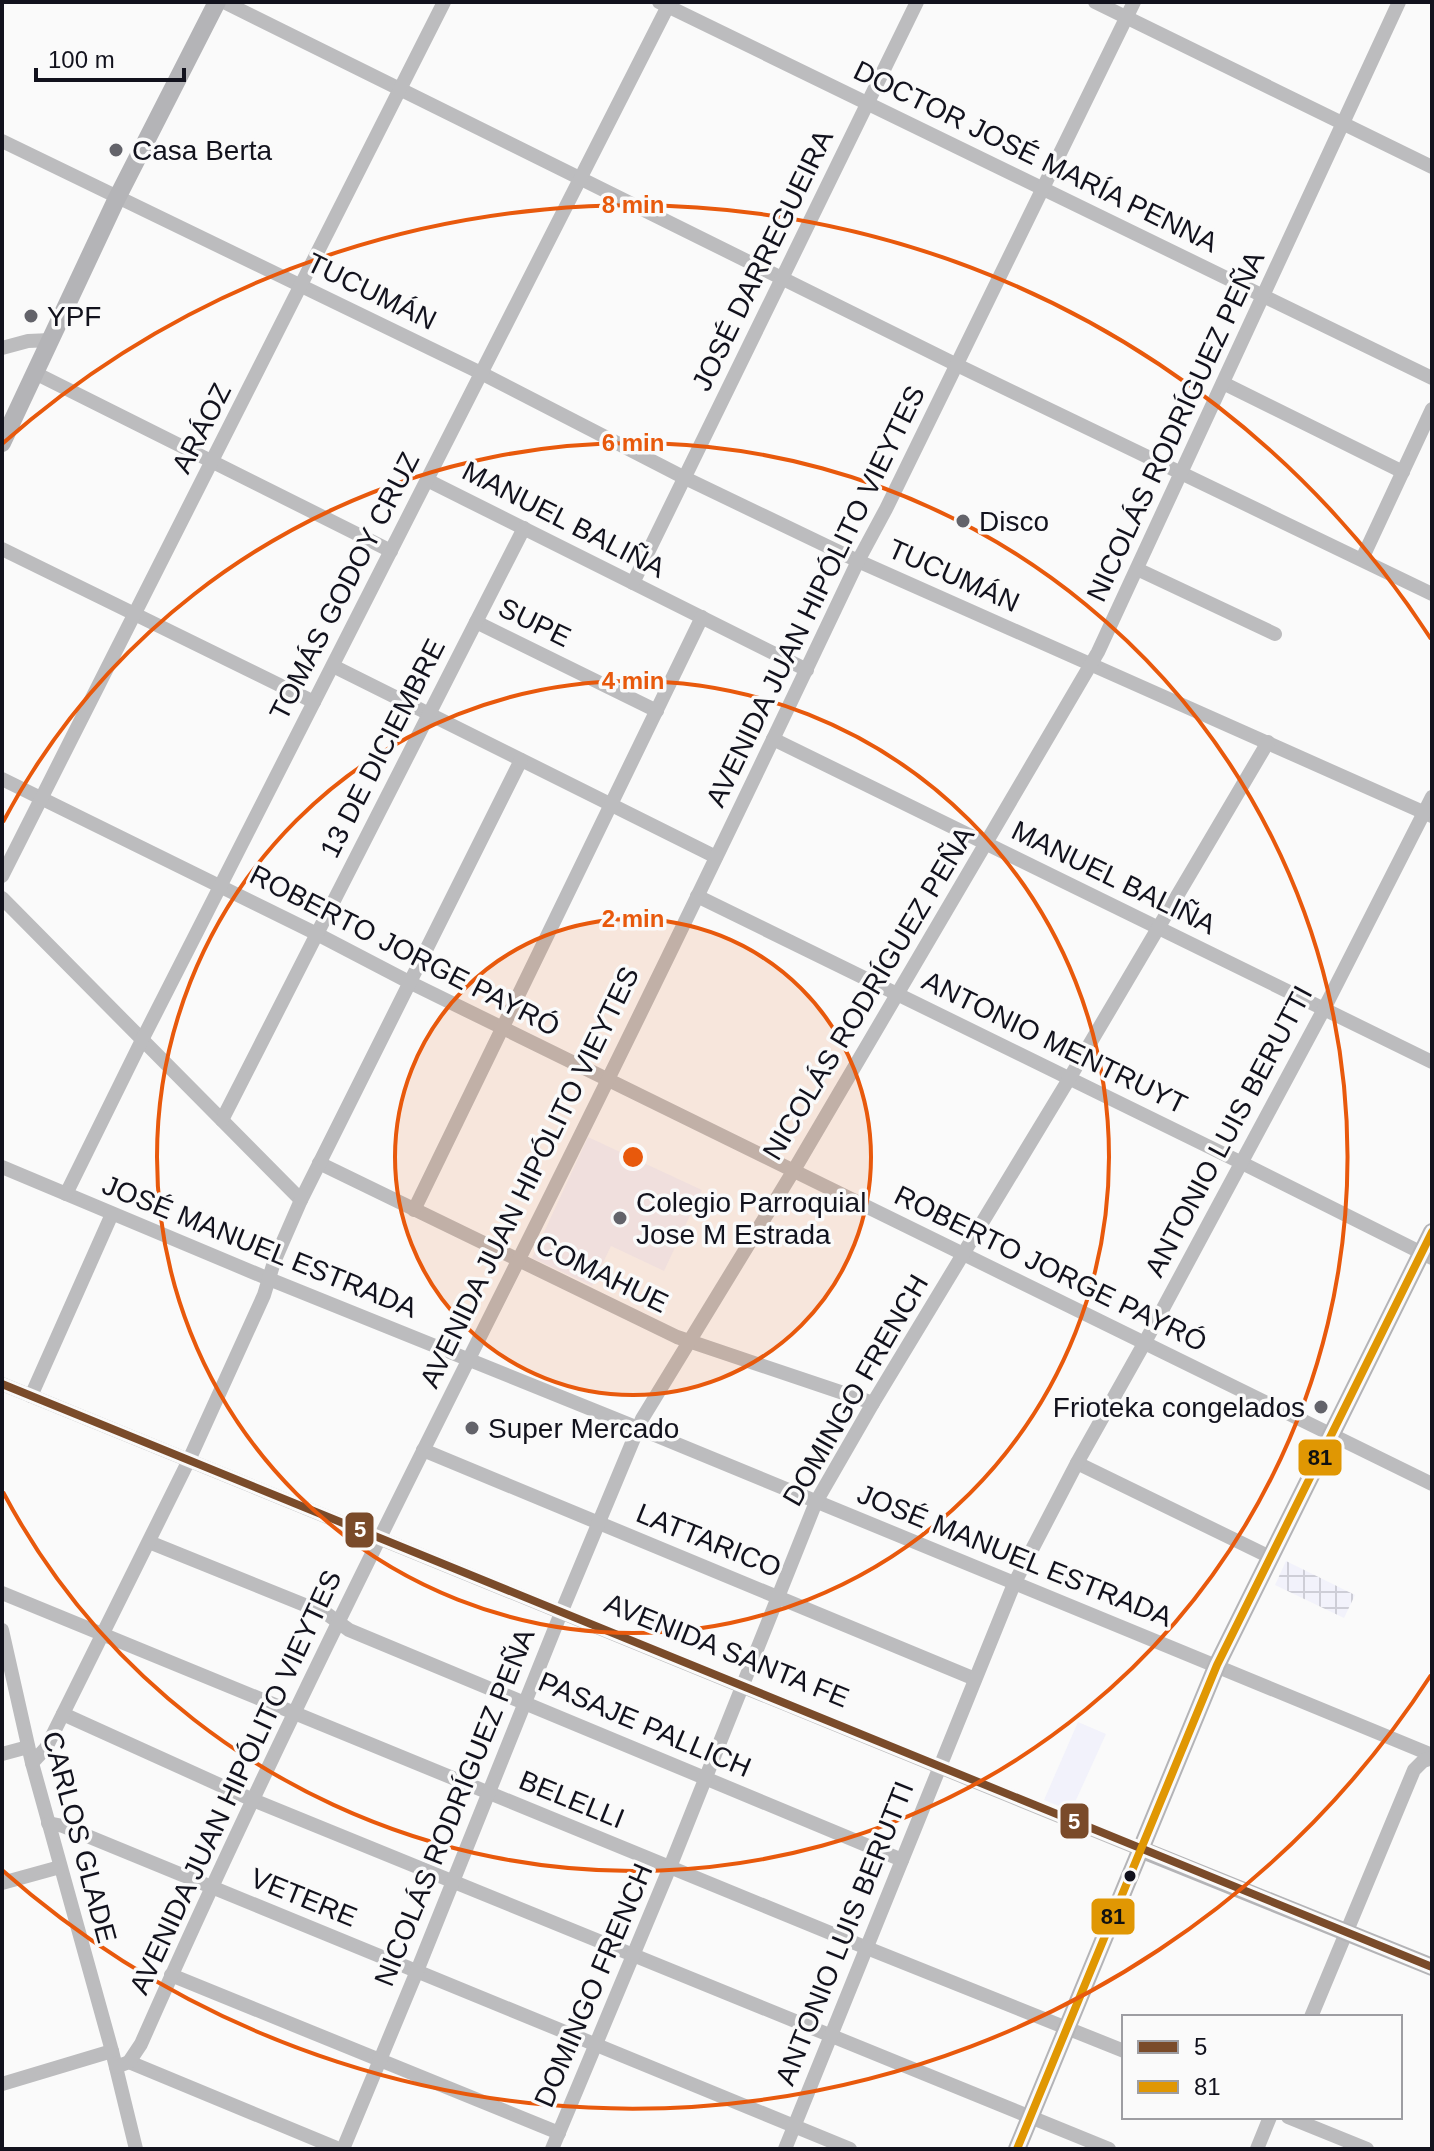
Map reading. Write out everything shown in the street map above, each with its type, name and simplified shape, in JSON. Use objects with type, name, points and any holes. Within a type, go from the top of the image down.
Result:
[{"type":"main road","points":[[2,443],[117,198],[217,2]]},
{"type":"main road","points":[[1017,2149],[1217,1665],[1331,1434],[1427,1255],[1432,1232]]},
{"type":"main road","name":"AVENIDA SANTA FE","points":[[1140,1849],[1432,1967]]},
{"type":"street","points":[[224,2],[957,365],[1432,594]]},
{"type":"street","name":"ARÁOZ","points":[[2,876],[444,2]]},
{"type":"street","name":"JOSÉ DARREGUEIRA","points":[[633,583],[917,2]]},
{"type":"street","points":[[1095,2],[1432,167]]},
{"type":"street","name":"AVENIDA JUAN HIPÓLITO VIEYTES","points":[[122,2065],[141,2044],[293,1712],[518,1261],[1134,2]]},
{"type":"street","name":"NICOLÁS RODRÍGUEZ PEÑA","points":[[341,2149],[417,1971],[487,1792],[638,1428],[794,1170],[1091,665],[1399,2]]},
{"type":"street","name":"DOCTOR JOSÉ MARÍA PENNA","points":[[666,3],[1432,378]]},
{"type":"street","name":"TOMÁS GODOY CRUZ","points":[[66,1194],[666,3]]},
{"type":"street","points":[[2,141],[117,198]]},
{"type":"street","name":"TUCUMÁN","points":[[117,198],[481,373],[685,478],[858,561],[1428,814]]},
{"type":"street","points":[[2,348],[28,341],[51,340]]},
{"type":"street","points":[[35,373],[391,551]]},
{"type":"street","points":[[1223,383],[1403,472]]},
{"type":"street","points":[[1362,559],[1432,409]]},
{"type":"street","name":"MANUEL BALIÑA","points":[[427,480],[807,670]]},
{"type":"street","name":"13 DE DICIEMBRE","points":[[222,1120],[524,528]]},
{"type":"street","points":[[2,549],[314,702]]},
{"type":"street","points":[[1137,569],[1275,634]]},
{"type":"street","points":[[414,1210],[702,617]]},
{"type":"street","name":"SUPE","points":[[476,622],[657,711]]},
{"type":"street","points":[[333,666],[716,857]]},
{"type":"street","name":"MANUEL BALIÑA","points":[[773,739],[1432,1062]]},
{"type":"street","name":"DOMINGO FRENCH","points":[[552,2149],[670,1867],[816,1502],[1268,742]]},
{"type":"street","points":[[32,1763],[46,1748],[189,1460],[264,1295],[301,1200],[521,760]]},
{"type":"street","name":"ROBERTO JORGE PAYRÓ","points":[[2,779],[1432,1484]]},
{"type":"street","name":"ANTONIO LUIS BERUTTI","points":[[785,2149],[1014,1584],[1428,814],[1432,797]]},
{"type":"street","name":"ANTONIO MENTRUYT","points":[[697,896],[1427,1255]]},
{"type":"street","points":[[2,898],[301,1200]]},
{"type":"street","name":"COMAHUE","points":[[319,1163],[689,1342],[873,1403]]},
{"type":"street","name":"JOSÉ MANUEL ESTRADA","points":[[2,1167],[1432,1756]]},
{"type":"street","points":[[31,1396],[112,1214]]},
{"type":"street","name":"AVENIDA SANTA FE","points":[[2,1384],[1140,1849]]},
{"type":"street","name":"LATTARICO","points":[[423,1450],[975,1679]]},
{"type":"street","points":[[1077,1463],[1270,1557]]},
{"type":"street","name":"PASAJE PALLICH","points":[[149,1542],[327,1614],[349,1630],[902,1860]]},
{"type":"street","name":"BELELLI","points":[[2,1593],[1122,2050]]},
{"type":"street","name":"CARLOS GLADE","points":[[2,1630],[28,1747],[60,1867],[112,2051],[122,2065],[136,2149]]},
{"type":"street","points":[[63,1714],[253,1800],[1109,2149]]},
{"type":"street","points":[[2,1754],[28,1747]]},
{"type":"street","points":[[1312,2015],[1414,1770],[1432,1756]]},
{"type":"street","name":"VETERE","points":[[48,1823],[63,1826],[850,2149]]},
{"type":"street","points":[[2,1883],[60,1867]]},
{"type":"street","points":[[171,1975],[559,2133]]},
{"type":"street","points":[[2,2084],[112,2051]]},
{"type":"street","points":[[122,2065],[341,2149]]},
{"type":"street","points":[[1257,2149],[1269,2119]]},
{"type":"street","points":[[1293,2119],[1367,2149]]},
{"type":"shaded area","name":"Colegio Parroquial Jose M Estrada","points":[[588,1137],[702,1190],[664,1271],[611,1246],[592,1286],[532,1258]]},
{"type":"shaded area","points":[[1286,1561],[1355,1595],[1344,1618],[1275,1585]]},
{"type":"shaded area","points":[[1078,1722],[1106,1734],[1071,1811],[1044,1800]]},
{"type":"transit line","name":"81","points":[[1017,2149],[1217,1665],[1432,1232]]},
{"type":"transit line","name":"5","points":[[2,1384],[1432,1967]]},
{"type":"place","name":"Casa Berta","points":[[116,150]]},
{"type":"place","name":"YPF","points":[[31,316]]},
{"type":"place","name":"Disco","points":[[963,521]]},
{"type":"place","name":"Colegio Parroquial Jose M Estrada","points":[[620,1218]]},
{"type":"place","name":"Frioteka congelados","points":[[1321,1407]]},
{"type":"place","name":"Super Mercado","points":[[472,1428]]}]
